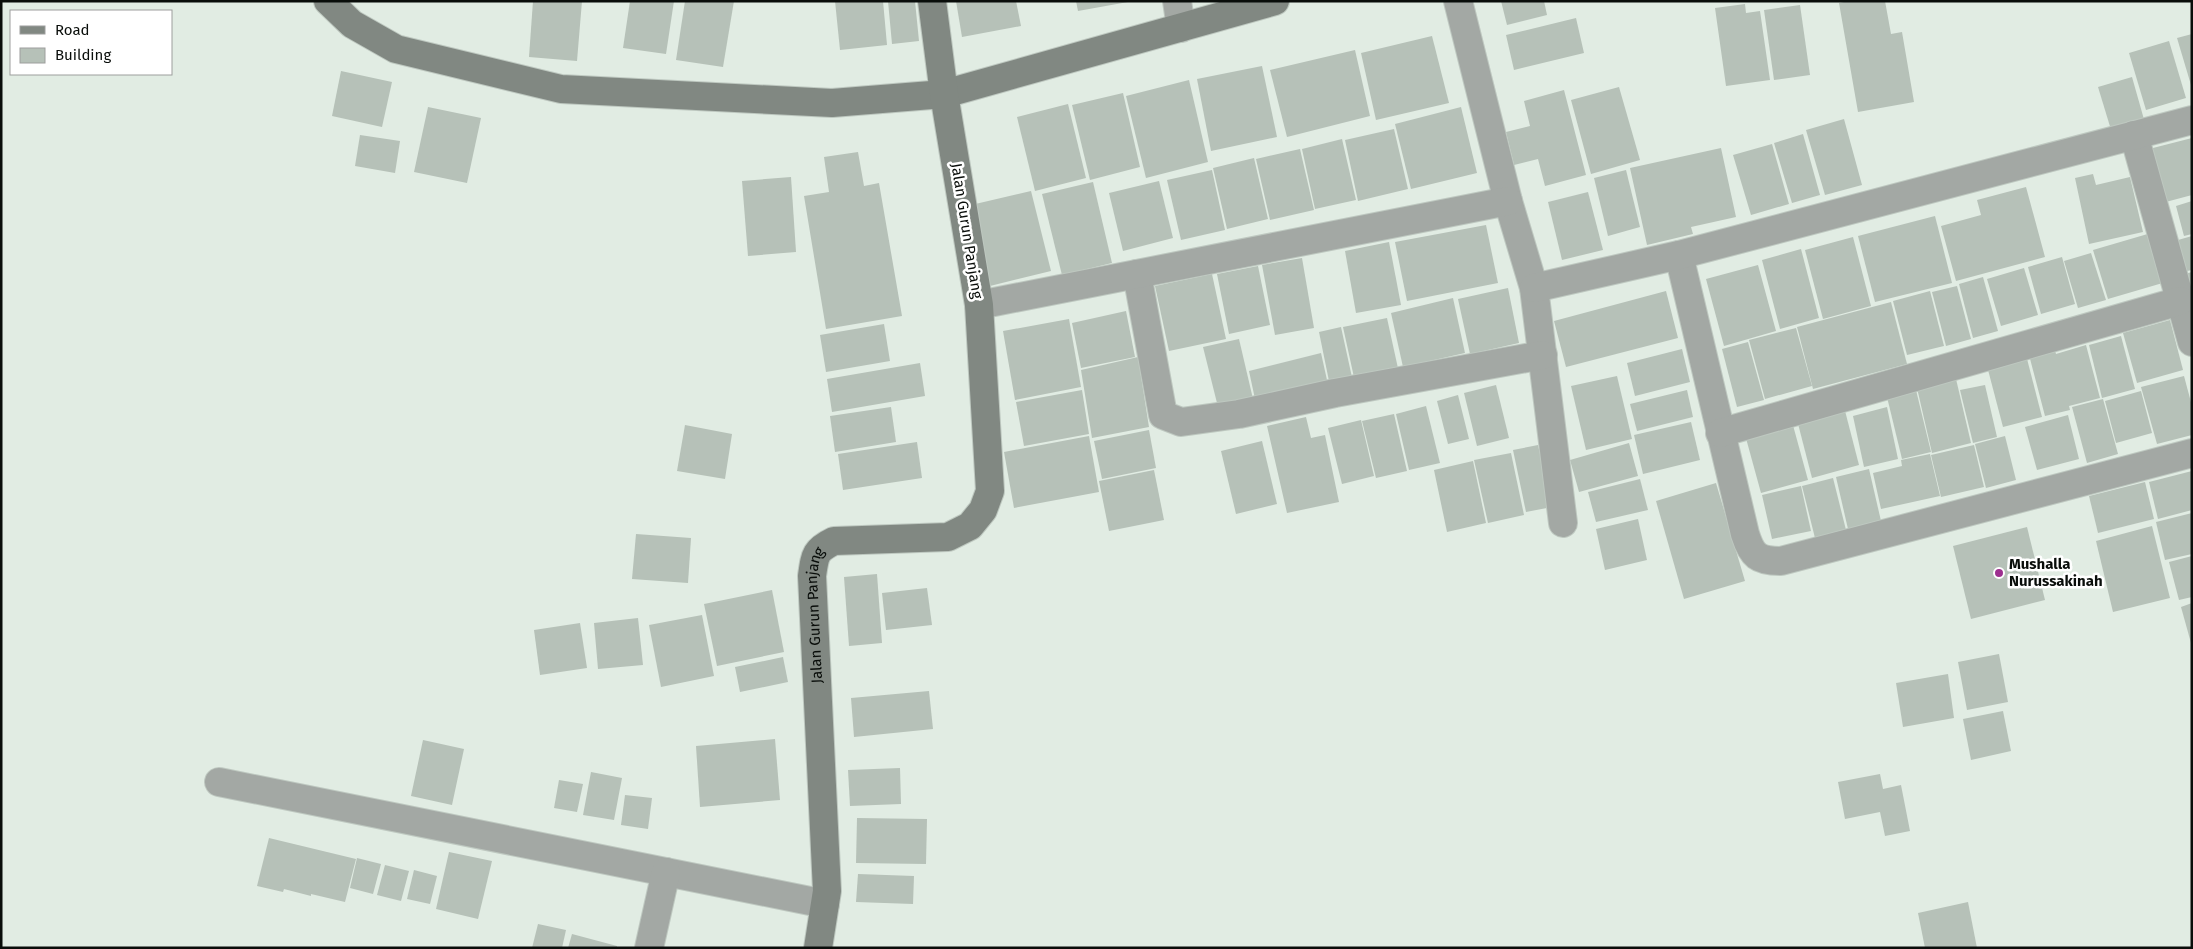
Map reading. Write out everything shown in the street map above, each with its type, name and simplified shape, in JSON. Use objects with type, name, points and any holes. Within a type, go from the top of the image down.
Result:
[{"type":"street","points":[[328,1],[352,24],[396,49],[561,89],[832,103],[944,94],[1275,1]]},
{"type":"street","name":"Jalan Gurun Panjang","points":[[818,948],[827,891],[812,576],[815,556],[821,548],[834,541],[948,537],[970,526],[983,510],[990,491],[979,305],[944,94],[932,1]]},
{"type":"street","points":[[1177,1],[1181,28]]},
{"type":"street","points":[[1458,1],[1508,201],[1534,288],[1563,523]]},
{"type":"street","points":[[1534,288],[1679,255],[2192,120]]},
{"type":"street","points":[[2134,135],[2192,342]]},
{"type":"street","points":[[979,305],[1508,201]]},
{"type":"street","points":[[1679,255],[1720,433],[1750,549],[1764,561],[1781,561],[2192,453]]},
{"type":"street","points":[[1137,274],[1163,415],[1181,422],[1239,414],[1336,393],[1543,356]]},
{"type":"street","points":[[1720,433],[2180,301]]},
{"type":"street","points":[[219,782],[825,904]]},
{"type":"street","points":[[650,948],[666,872]]},
{"type":"building","points":[[533,1],[582,1],[577,61],[529,57]]},
{"type":"building","points":[[630,1],[674,1],[666,54],[623,48]]},
{"type":"building","points":[[685,1],[734,1],[723,67],[676,60]]},
{"type":"building","points":[[835,1],[883,1],[887,45],[840,50]]},
{"type":"building","points":[[888,1],[915,1],[919,41],[892,44]]},
{"type":"building","points":[[956,1],[1016,1],[1021,26],[962,37]]},
{"type":"building","points":[[1076,1],[1128,1],[1128,2],[1078,11]]},
{"type":"building","points":[[1501,1],[1544,1],[1547,15],[1507,25]]},
{"type":"building","points":[[1849,1],[1885,1],[1891,34],[1902,32],[1914,102],[1858,112],[1839,3]]},
{"type":"building","points":[[1745,4],[1746,13],[1760,11],[1770,80],[1726,86],[1715,8]]},
{"type":"building","points":[[1800,5],[1810,75],[1774,80],[1764,10]]},
{"type":"building","points":[[1576,18],[1584,53],[1514,70],[1506,35]]},
{"type":"building","points":[[2192,34],[2192,85],[2191,85],[2177,38]]},
{"type":"building","points":[[1432,36],[1449,103],[1376,120],[1361,53]]},
{"type":"building","points":[[2169,41],[2186,98],[2146,110],[2129,53]]},
{"type":"building","points":[[1355,50],[1370,116],[1287,137],[1270,70]]},
{"type":"building","points":[[1262,66],[1277,137],[1211,151],[1197,79]]},
{"type":"building","points":[[341,71],[392,82],[382,127],[332,116]]},
{"type":"building","points":[[2132,77],[2145,123],[2112,133],[2098,87]]},
{"type":"building","points":[[1189,80],[1208,162],[1146,178],[1126,96]]},
{"type":"building","points":[[1619,87],[1640,160],[1591,174],[1571,100]]},
{"type":"building","points":[[1564,90],[1586,175],[1545,186],[1538,159],[1514,165],[1506,132],[1530,126],[1524,101]]},
{"type":"building","points":[[1123,93],[1140,167],[1090,180],[1072,105]]},
{"type":"building","points":[[1068,104],[1086,178],[1035,191],[1017,117]]},
{"type":"building","points":[[428,107],[481,118],[467,183],[414,172]]},
{"type":"building","points":[[1461,107],[1477,173],[1411,189],[1395,124]]},
{"type":"building","points":[[1844,119],[1862,185],[1825,195],[1806,130]]},
{"type":"building","points":[[1394,129],[1408,189],[1358,201],[1345,140]]},
{"type":"building","points":[[1803,134],[1820,195],[1792,203],[1774,143]]},
{"type":"building","points":[[360,135],[400,141],[395,173],[355,166]]},
{"type":"building","points":[[2192,138],[2192,195],[2162,203],[2149,149]]},
{"type":"building","points":[[1342,139],[1356,200],[1315,209],[1302,149]]},
{"type":"building","points":[[1772,144],[1789,204],[1751,215],[1733,155]]},
{"type":"building","points":[[1721,148],[1736,217],[1691,227],[1693,234],[1647,245],[1630,168]]},
{"type":"building","points":[[1300,149],[1314,210],[1270,220],[1256,159]]},
{"type":"building","points":[[858,152],[864,186],[879,183],[902,316],[826,329],[804,196],[829,192],[824,157]]},
{"type":"building","points":[[1254,158],[1268,219],[1227,229],[1213,168]]},
{"type":"building","points":[[1212,170],[1225,230],[1181,240],[1167,180]]},
{"type":"building","points":[[1626,170],[1640,227],[1608,236],[1594,178]]},
{"type":"building","points":[[2093,174],[2096,185],[2130,177],[2143,232],[2089,244],[2075,178]]},
{"type":"building","points":[[791,177],[796,252],[748,256],[742,181]]},
{"type":"building","points":[[1159,181],[1173,238],[1123,251],[1109,193]]},
{"type":"building","points":[[1093,182],[1112,263],[1062,275],[1042,194]]},
{"type":"building","points":[[2026,187],[2045,257],[1956,281],[1941,226],[1981,215],[1977,200]]},
{"type":"building","points":[[1031,191],[1051,271],[990,286],[971,205]]},
{"type":"building","points":[[1588,192],[1603,250],[1562,260],[1548,202]]},
{"type":"building","points":[[2192,201],[2192,234],[2184,236],[2176,206]]},
{"type":"building","points":[[1935,216],[1952,283],[1875,302],[1858,236]]},
{"type":"building","points":[[1486,225],[1498,283],[1407,301],[1395,242]]},
{"type":"building","points":[[2151,233],[2166,282],[2108,299],[2093,250]]},
{"type":"building","points":[[2192,236],[2192,270],[2187,271],[2178,240]]},
{"type":"building","points":[[1853,237],[1871,306],[1823,319],[1805,250]]},
{"type":"building","points":[[1389,242],[1401,305],[1356,313],[1345,251]]},
{"type":"building","points":[[1801,249],[1819,318],[1780,329],[1762,260]]},
{"type":"building","points":[[2091,253],[2106,300],[2078,308],[2064,261]]},
{"type":"building","points":[[2062,257],[2075,304],[2041,314],[2028,267]]},
{"type":"building","points":[[1302,258],[1314,328],[1275,335],[1262,265]]},
{"type":"building","points":[[1758,265],[1776,331],[1724,346],[1706,279]]},
{"type":"building","points":[[1258,266],[1270,325],[1229,334],[1217,274]]},
{"type":"building","points":[[2024,268],[2038,315],[2001,326],[1987,279]]},
{"type":"building","points":[[2192,272],[2192,296],[2185,274]]},
{"type":"building","points":[[1212,274],[1226,339],[1169,351],[1155,286]]},
{"type":"building","points":[[1983,277],[1998,331],[1973,338],[1959,284]]},
{"type":"building","points":[[1957,286],[1971,339],[1946,346],[1932,292]]},
{"type":"building","points":[[1508,288],[1519,343],[1470,354],[1458,299]]},
{"type":"building","points":[[1666,291],[1678,338],[1566,367],[1554,321]]},
{"type":"building","points":[[1930,291],[1944,346],[1907,355],[1893,301]]},
{"type":"building","points":[[1453,298],[1465,353],[1403,367],[1391,313]]},
{"type":"building","points":[[1891,302],[1907,364],[1813,389],[1797,327]]},
{"type":"building","points":[[1126,311],[1135,357],[1081,368],[1072,323]]},
{"type":"building","points":[[1387,318],[1399,373],[1355,382],[1343,327]]},
{"type":"building","points":[[1069,319],[1081,387],[1015,400],[1003,331]]},
{"type":"building","points":[[2170,320],[2183,370],[2137,383],[2123,333]]},
{"type":"building","points":[[884,324],[890,361],[826,372],[820,335]]},
{"type":"building","points":[[1341,327],[1353,382],[1330,386],[1319,332]]},
{"type":"building","points":[[1796,328],[1812,386],[1765,399],[1749,340]]},
{"type":"building","points":[[2121,336],[2135,389],[2102,398],[2089,345]]},
{"type":"building","points":[[1239,339],[1253,399],[1218,407],[1203,347]]},
{"type":"building","points":[[1748,342],[1764,400],[1737,407],[1722,349]]},
{"type":"building","points":[[2053,344],[2056,354],[2086,345],[2100,398],[2069,406],[2070,410],[2045,416],[2028,351]]},
{"type":"building","points":[[1682,349],[1690,382],[1635,396],[1627,363]]},
{"type":"building","points":[[1321,353],[1327,380],[1255,399],[1249,371]]},
{"type":"building","points":[[2026,355],[2042,417],[2003,427],[1987,366]]},
{"type":"building","points":[[1138,357],[1149,427],[1092,438],[1081,370]]},
{"type":"building","points":[[920,363],[925,396],[832,412],[827,379]]},
{"type":"building","points":[[1617,376],[1632,439],[1586,450],[1571,386]]},
{"type":"building","points":[[2184,376],[2192,406],[2192,435],[2157,444],[2141,387]]},
{"type":"building","points":[[1956,379],[1971,443],[1932,453],[1917,388]]},
{"type":"building","points":[[1496,385],[1509,438],[1477,446],[1464,393]]},
{"type":"building","points":[[1985,385],[1997,437],[1973,443],[1960,390]]},
{"type":"building","points":[[1082,390],[1089,434],[1024,446],[1016,402]]},
{"type":"building","points":[[1687,390],[1693,417],[1637,431],[1630,404]]},
{"type":"building","points":[[1916,390],[1931,452],[1902,459],[1887,397]]},
{"type":"building","points":[[2141,391],[2152,433],[2116,443],[2105,401]]},
{"type":"building","points":[[1458,395],[1469,439],[1448,444],[1437,401]]},
{"type":"building","points":[[2103,399],[2118,454],[2087,463],[2072,407]]},
{"type":"building","points":[[1843,403],[1859,465],[1812,478],[1796,416]]},
{"type":"building","points":[[1426,406],[1440,463],[1409,470],[1396,414]]},
{"type":"building","points":[[891,407],[896,442],[835,452],[830,416]]},
{"type":"building","points":[[1887,407],[1898,459],[1864,467],[1853,416]]},
{"type":"building","points":[[1394,414],[1407,471],[1376,478],[1362,421]]},
{"type":"building","points":[[2068,415],[2079,459],[2037,470],[2025,427]]},
{"type":"building","points":[[1306,417],[1311,438],[1325,435],[1339,502],[1287,513],[1267,426]]},
{"type":"building","points":[[1791,418],[1808,480],[1761,493],[1744,431]]},
{"type":"building","points":[[1361,420],[1374,476],[1342,484],[1328,428]]},
{"type":"building","points":[[1691,422],[1700,460],[1643,474],[1634,435]]},
{"type":"building","points":[[685,425],[732,434],[725,479],[677,471]]},
{"type":"building","points":[[1149,430],[1156,468],[1102,479],[1094,441]]},
{"type":"building","points":[[1089,436],[1099,492],[1014,508],[1004,452]]},
{"type":"building","points":[[2005,436],[2016,480],[1986,488],[1975,444]]},
{"type":"building","points":[[1262,441],[1277,504],[1236,514],[1221,451]]},
{"type":"building","points":[[917,442],[922,478],[843,490],[838,454]]},
{"type":"building","points":[[1629,443],[1638,476],[1579,492],[1570,460]]},
{"type":"building","points":[[1538,445],[1552,507],[1526,512],[1513,450]]},
{"type":"building","points":[[1974,445],[1984,487],[1941,497],[1931,455]]},
{"type":"building","points":[[1511,453],[1524,515],[1488,523],[1474,460]]},
{"type":"building","points":[[1930,454],[1940,496],[1881,509],[1873,473],[1902,466],[1901,460]]},
{"type":"building","points":[[1473,461],[1486,523],[1447,532],[1434,470]]},
{"type":"building","points":[[1869,469],[1881,521],[1848,529],[1836,477]]},
{"type":"building","points":[[1154,470],[1164,520],[1109,531],[1099,481]]},
{"type":"building","points":[[2192,471],[2192,510],[2158,519],[2149,482]]},
{"type":"building","points":[[1833,478],[1846,530],[1815,538],[1802,486]]},
{"type":"building","points":[[1640,479],[1648,510],[1596,522],[1588,492]]},
{"type":"building","points":[[2145,482],[2154,519],[2098,533],[2089,496]]},
{"type":"building","points":[[1716,483],[1745,581],[1684,599],[1656,501]]},
{"type":"building","points":[[1801,486],[1811,531],[1772,539],[1762,495]]},
{"type":"building","points":[[2192,513],[2192,554],[2165,560],[2156,522]]},
{"type":"building","points":[[1638,519],[1647,560],[1605,570],[1596,529]]},
{"type":"building","points":[[2152,526],[2170,598],[2113,612],[2096,541]]},
{"type":"building","name":"Mushalla Nurussakinah","points":[[2027,527],[2045,600],[1971,619],[1953,546]]},
{"type":"building","points":[[636,534],[691,538],[688,583],[632,579]]},
{"type":"building","points":[[2192,556],[2192,597],[2179,600],[2169,562]]},
{"type":"building","points":[[877,574],[882,643],[849,646],[844,577]]},
{"type":"building","points":[[927,588],[932,625],[886,630],[882,593]]},
{"type":"building","points":[[772,590],[784,652],[717,666],[704,604]]},
{"type":"building","points":[[2192,603],[2192,643],[2191,643],[2181,607]]},
{"type":"building","points":[[702,615],[714,676],[661,687],[649,625]]},
{"type":"building","points":[[638,618],[643,665],[598,669],[594,623]]},
{"type":"building","points":[[580,623],[587,668],[540,675],[534,630]]},
{"type":"building","points":[[1999,654],[2008,702],[1967,710],[1958,662]]},
{"type":"building","points":[[783,657],[788,682],[740,692],[735,667]]},
{"type":"building","points":[[1948,674],[1954,718],[1903,727],[1896,683]]},
{"type":"building","points":[[929,691],[933,729],[854,737],[851,698]]},
{"type":"building","points":[[2003,711],[2011,751],[1971,760],[1963,719]]},
{"type":"building","points":[[775,739],[780,800],[700,807],[696,746]]},
{"type":"building","points":[[423,740],[464,749],[452,805],[411,796]]},
{"type":"building","points":[[900,768],[901,804],[850,806],[848,770]]},
{"type":"building","points":[[591,772],[622,778],[614,820],[583,815]]},
{"type":"building","points":[[1880,774],[1883,789],[1901,785],[1910,831],[1885,836],[1880,812],[1845,819],[1838,782]]},
{"type":"building","points":[[559,780],[583,784],[577,812],[554,808]]},
{"type":"building","points":[[625,795],[652,798],[648,829],[621,825]]},
{"type":"building","points":[[857,818],[927,819],[926,864],[856,863]]},
{"type":"building","points":[[269,838],[356,859],[345,902],[284,889],[283,892],[257,886]]},
{"type":"building","points":[[449,852],[492,861],[478,919],[436,909]]},
{"type":"building","points":[[357,858],[381,864],[373,894],[350,888]]},
{"type":"building","points":[[385,865],[409,871],[401,901],[377,895]]},
{"type":"building","points":[[414,870],[437,876],[430,904],[407,899]]},
{"type":"building","points":[[858,874],[914,876],[913,904],[856,902]]},
{"type":"building","points":[[1968,902],[1977,948],[1925,948],[1918,913]]},
{"type":"building","points":[[538,924],[566,930],[562,948],[532,948]]},
{"type":"building","points":[[572,934],[617,946],[617,948],[568,948]]},
{"type":"place","name":"Mushalla Nurussakinah","points":[[1999,573]]}]
